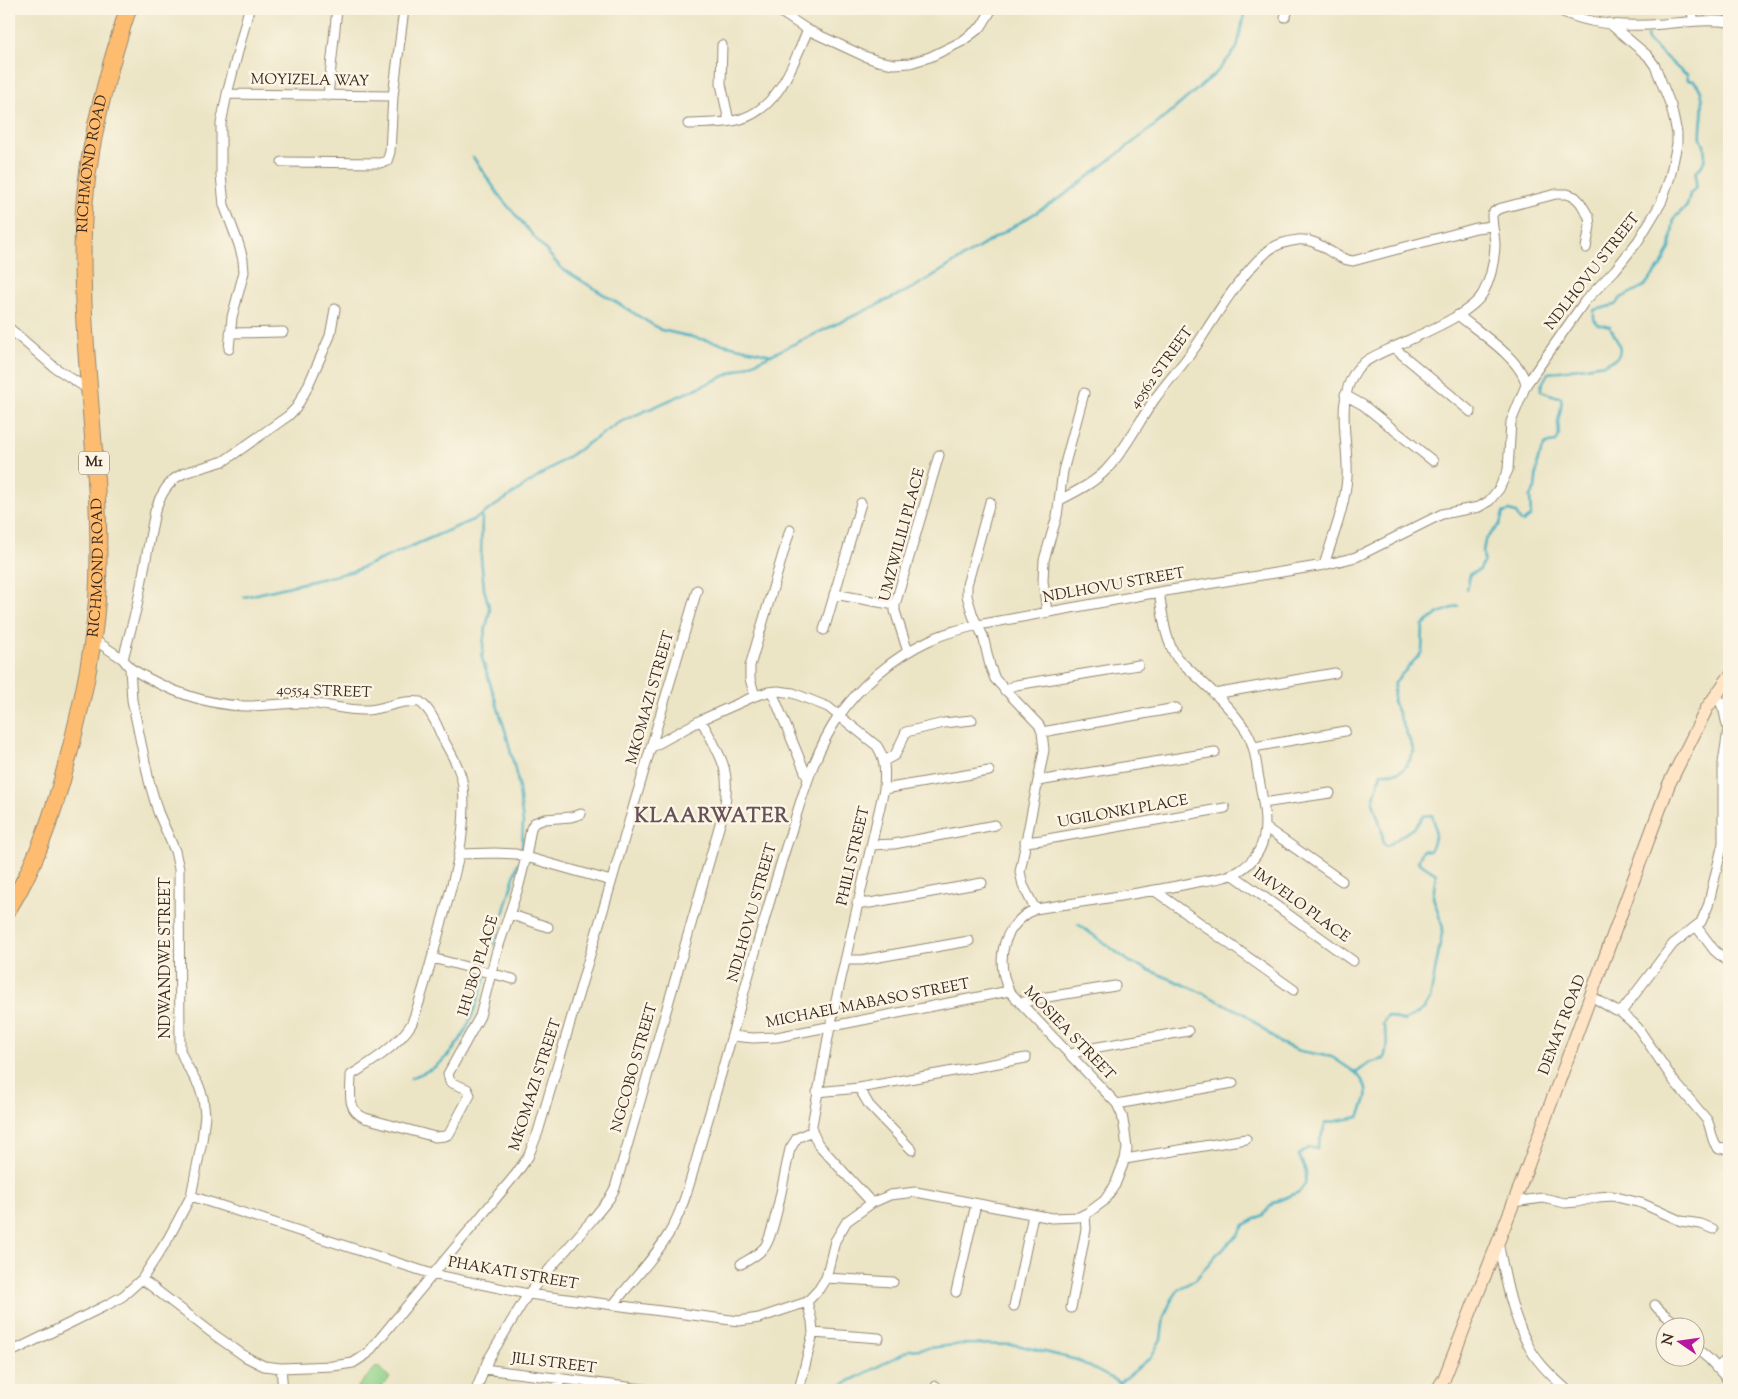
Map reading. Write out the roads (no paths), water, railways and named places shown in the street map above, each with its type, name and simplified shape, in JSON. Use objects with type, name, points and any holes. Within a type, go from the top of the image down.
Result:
[{"type":"highway","name":"RICHMOND ROAD","points":[[9,908],[40,845],[61,788],[82,705],[92,639],[98,582],[98,528],[82,275],[82,228],[96,124],[112,59],[128,9]]},
{"type":"street","points":[[229,349],[230,333],[244,272],[243,260],[224,206],[220,151],[221,124],[249,9]]},
{"type":"street","points":[[328,96],[337,9]]},
{"type":"street","points":[[282,162],[380,163],[386,162],[390,157],[393,96],[404,9]]},
{"type":"street","points":[[776,9],[808,30],[878,61],[894,64],[930,57],[961,42],[981,27],[992,9]]},
{"type":"street","points":[[1557,9],[1580,18],[1621,25],[1694,21],[1729,22]]},
{"type":"street","points":[[1691,9],[1694,21]]},
{"type":"street","name":"NDLHOVU STREET","points":[[612,1305],[672,1228],[688,1184],[780,867],[808,779],[817,755],[839,716],[876,675],[908,652],[929,640],[978,625],[1324,565],[1356,557],[1442,514],[1479,507],[1489,501],[1499,489],[1508,470],[1511,422],[1526,385],[1585,301],[1616,270],[1638,241],[1661,203],[1678,144],[1671,106],[1655,66],[1648,56],[1609,24]]},
{"type":"street","points":[[688,124],[730,121],[742,118],[766,106],[783,84],[808,30]]},
{"type":"street","points":[[722,44],[721,84],[730,121]]},
{"type":"street","name":"MOYIZELA WAY","points":[[227,94],[393,96]]},
{"type":"street","points":[[1324,565],[1340,516],[1346,483],[1345,395],[1355,373],[1361,366],[1393,347],[1469,309],[1483,295],[1491,276],[1495,245],[1492,215],[1498,209],[1556,194],[1568,194],[1575,197],[1589,217],[1590,226],[1586,248]]},
{"type":"street","name":"40562 STREET","points":[[1060,500],[1095,480],[1117,458],[1154,400],[1186,362],[1208,325],[1238,284],[1266,252],[1272,248],[1280,244],[1299,240],[1310,240],[1326,247],[1340,258],[1353,261],[1476,228],[1492,226]]},
{"type":"street","points":[[123,659],[137,606],[155,510],[166,488],[174,478],[184,472],[224,461],[288,416],[296,408],[330,336],[335,310]]},
{"type":"street","points":[[1458,315],[1515,362],[1525,378],[1526,385]]},
{"type":"street","points":[[9,328],[54,368],[89,390]]},
{"type":"street","points":[[230,333],[283,332]]},
{"type":"street","points":[[1393,347],[1471,412]]},
{"type":"street","points":[[1048,612],[1043,581],[1044,560],[1060,500],[1062,471],[1084,394]]},
{"type":"street","points":[[1345,395],[1363,405],[1433,461]]},
{"type":"street","name":"UMZWILILI PLACE","points":[[908,652],[895,611],[895,605],[939,455]]},
{"type":"street","points":[[990,502],[967,585],[967,596],[973,616],[983,636],[995,679],[1035,721],[1042,732],[1044,750],[1020,866],[1020,877],[1035,909]]},
{"type":"street","points":[[824,630],[861,503]]},
{"type":"street","points":[[755,696],[750,679],[750,666],[790,530]]},
{"type":"street","name":"MKOMAZI STREET","points":[[142,1279],[216,1336],[246,1357],[264,1366],[281,1368],[333,1366],[353,1363],[367,1354],[516,1174],[524,1164],[533,1146],[697,590]]},
{"type":"street","name":"MOSIEA STREET","points":[[1085,1215],[1104,1201],[1115,1185],[1126,1159],[1127,1149],[1122,1115],[1117,1104],[1009,991],[1004,980],[1002,953],[1012,927],[1024,915],[1035,909],[1155,891],[1232,874],[1245,867],[1260,849],[1266,828],[1254,746],[1237,719],[1177,658],[1170,647],[1166,634],[1160,592]]},
{"type":"street","points":[[834,594],[895,605]]},
{"type":"street","points":[[92,639],[123,659],[130,668]]},
{"type":"street","points":[[1004,690],[1016,685],[1138,664]]},
{"type":"street","name":"40554 STREET","points":[[130,668],[154,683],[212,703],[247,706],[309,703],[352,710],[369,710],[399,703],[420,702],[429,711],[439,730],[458,770],[462,784],[464,817],[459,854]]},
{"type":"street","name":"NDWANDWE STREET","points":[[9,1353],[109,1304],[123,1296],[142,1279],[168,1239],[191,1196],[202,1141],[205,1115],[203,1098],[199,1086],[180,1050],[179,869],[175,851],[158,812],[149,781],[133,706],[130,668]]},
{"type":"street","points":[[1214,694],[1335,673]]},
{"type":"street","name":"DEMAT ROAD","points":[[1437,1390],[1444,1379],[1498,1242],[1669,784],[1707,708],[1729,677]]},
{"type":"street","points":[[772,692],[808,779]]},
{"type":"street","points":[[652,747],[701,720],[755,696],[772,692],[793,693],[828,707],[877,746],[884,761],[895,755],[906,732],[944,723],[972,720]]},
{"type":"street","points":[[1619,1011],[1624,1009],[1673,944],[1696,926],[1705,916],[1726,846],[1723,763],[1728,730],[1724,711],[1717,694]]},
{"type":"street","points":[[1042,732],[1176,708]]},
{"type":"street","name":"NGCOBO STREET","points":[[476,1390],[488,1360],[528,1294],[592,1220],[615,1188],[727,791],[724,765],[701,720]]},
{"type":"street","points":[[1254,746],[1345,731]]},
{"type":"street","points":[[1038,781],[1215,752]]},
{"type":"street","name":"PHILI STREET","points":[[812,1131],[830,1027],[884,789],[884,761]]},
{"type":"street","points":[[884,789],[989,771]]},
{"type":"street","points":[[1263,803],[1330,793]]},
{"type":"street","name":"UGILONKI PLACE","points":[[1025,842],[1052,839],[1225,808]]},
{"type":"street","name":"IHUBO PLACE","points":[[432,958],[417,1011],[407,1032],[397,1042],[351,1075],[351,1102],[356,1114],[435,1137],[449,1134],[470,1096],[467,1089],[450,1082],[448,1074],[480,1016],[526,857],[529,832],[534,823],[545,819],[571,817],[581,814]]},
{"type":"street","points":[[871,845],[894,844],[995,825]]},
{"type":"street","points":[[1266,828],[1342,882]]},
{"type":"street","points":[[513,979],[432,958],[459,854],[516,854],[611,880]]},
{"type":"street","name":"IMVELO PLACE","points":[[1232,874],[1354,961]]},
{"type":"street","points":[[857,903],[870,903],[982,883]]},
{"type":"street","points":[[1155,891],[1294,990]]},
{"type":"street","points":[[509,914],[548,926]]},
{"type":"street","points":[[1696,926],[1714,950],[1729,963]]},
{"type":"street","points":[[846,960],[862,960],[969,941]]},
{"type":"street","points":[[1020,1004],[1041,998],[1114,986]]},
{"type":"street","name":"MICHAEL MABASO STREET","points":[[732,1036],[752,1038],[777,1037],[1009,991]]},
{"type":"street","points":[[1591,996],[1619,1011],[1638,1028],[1674,1081],[1707,1120],[1715,1146],[1719,1149],[1729,1148]]},
{"type":"street","points":[[1071,1054],[1087,1049],[1188,1031]]},
{"type":"street","points":[[818,1092],[859,1088],[1026,1058]]},
{"type":"street","points":[[1117,1104],[1234,1083]]},
{"type":"street","points":[[859,1088],[870,1105],[912,1150]]},
{"type":"street","points":[[741,1264],[753,1258],[765,1246],[771,1231],[790,1148],[797,1138],[812,1131],[818,1144],[872,1203]]},
{"type":"street","points":[[1126,1159],[1246,1139]]},
{"type":"street","points":[[799,1390],[813,1333],[807,1302],[819,1290],[826,1278],[835,1241],[848,1221],[872,1203],[890,1195],[916,1192],[1052,1218],[1070,1218],[1085,1215],[1086,1229],[1071,1308]]},
{"type":"street","name":"PHAKATI STREET","points":[[191,1196],[432,1274],[528,1294],[739,1321],[759,1318],[807,1302]]},
{"type":"street","points":[[1513,1202],[1543,1198],[1577,1202],[1612,1196],[1641,1203],[1681,1221],[1701,1224],[1713,1229]]},
{"type":"street","points":[[956,1292],[976,1204]]},
{"type":"street","points":[[1014,1306],[1033,1215]]},
{"type":"street","points":[[1498,1242],[1510,1295],[1527,1344],[1546,1370],[1567,1390]]},
{"type":"street","points":[[826,1278],[893,1282]]},
{"type":"street","points":[[1654,1304],[1665,1316]]},
{"type":"street","points":[[813,1333],[879,1338]]},
{"type":"street","points":[[1706,1356],[1729,1381]]},
{"type":"street","points":[[1716,1368],[1729,1358]]},
{"type":"street","points":[[281,1368],[283,1390]]},
{"type":"street","name":"JILI STREET","points":[[484,1369],[651,1390]]},
{"type":"street","points":[[558,1390],[559,1379]]},
{"type":"waterway","points":[[244,597],[354,571],[477,518],[620,422],[745,367],[913,288],[1063,196],[1158,123],[1217,72],[1237,48],[1245,9]]},
{"type":"waterway","points":[[1618,9],[1625,16]]},
{"type":"waterway","points":[[1467,590],[1470,574],[1480,570],[1484,560],[1485,540],[1500,524],[1503,513],[1509,511],[1516,513],[1523,522],[1531,516],[1530,496],[1535,489],[1538,459],[1545,445],[1556,442],[1559,435],[1558,422],[1561,398],[1541,391],[1541,386],[1548,373],[1604,364],[1617,357],[1620,348],[1616,338],[1610,327],[1598,324],[1594,319],[1594,310],[1615,305],[1621,298],[1644,286],[1661,266],[1670,248],[1674,218],[1687,206],[1690,194],[1696,187],[1696,171],[1703,163],[1705,157],[1701,139],[1702,94],[1694,81],[1688,80],[1687,74],[1682,72],[1648,41],[1647,35]]},
{"type":"waterway","points":[[473,157],[501,198],[561,268],[661,330],[772,355]]},
{"type":"waterway","points":[[482,515],[481,558],[484,589],[490,610],[482,658],[506,733],[518,782],[523,823],[522,849]]},
{"type":"waterway","points":[[1117,1390],[1120,1383],[1151,1357],[1161,1339],[1164,1317],[1179,1289],[1196,1279],[1217,1254],[1239,1234],[1244,1225],[1263,1215],[1273,1203],[1299,1192],[1305,1184],[1306,1172],[1299,1155],[1308,1148],[1317,1148],[1326,1123],[1359,1117],[1366,1099],[1366,1089],[1356,1073],[1369,1063],[1384,1059],[1388,1042],[1383,1024],[1387,1016],[1405,1021],[1424,1009],[1430,999],[1443,928],[1433,897],[1436,874],[1418,862],[1423,850],[1430,851],[1432,847],[1435,838],[1434,820],[1432,815],[1423,816],[1416,826],[1387,846],[1383,843],[1382,831],[1373,802],[1381,773],[1399,772],[1408,763],[1414,751],[1393,701],[1395,682],[1422,652],[1423,625],[1439,613],[1458,606]]},
{"type":"waterway","points":[[494,945],[518,863]]},
{"type":"waterway","points":[[1078,924],[1130,962],[1194,989],[1245,1014],[1280,1043],[1300,1051],[1332,1057],[1356,1073]]},
{"type":"waterway","points":[[411,1078],[433,1068],[453,1050],[473,1014],[486,975]]},
{"type":"waterway","points":[[832,1390],[910,1350],[964,1344],[1017,1345],[1077,1360],[1120,1383]]},
{"type":"district","name":"KLAARWATER","points":[[712,817]]}]
